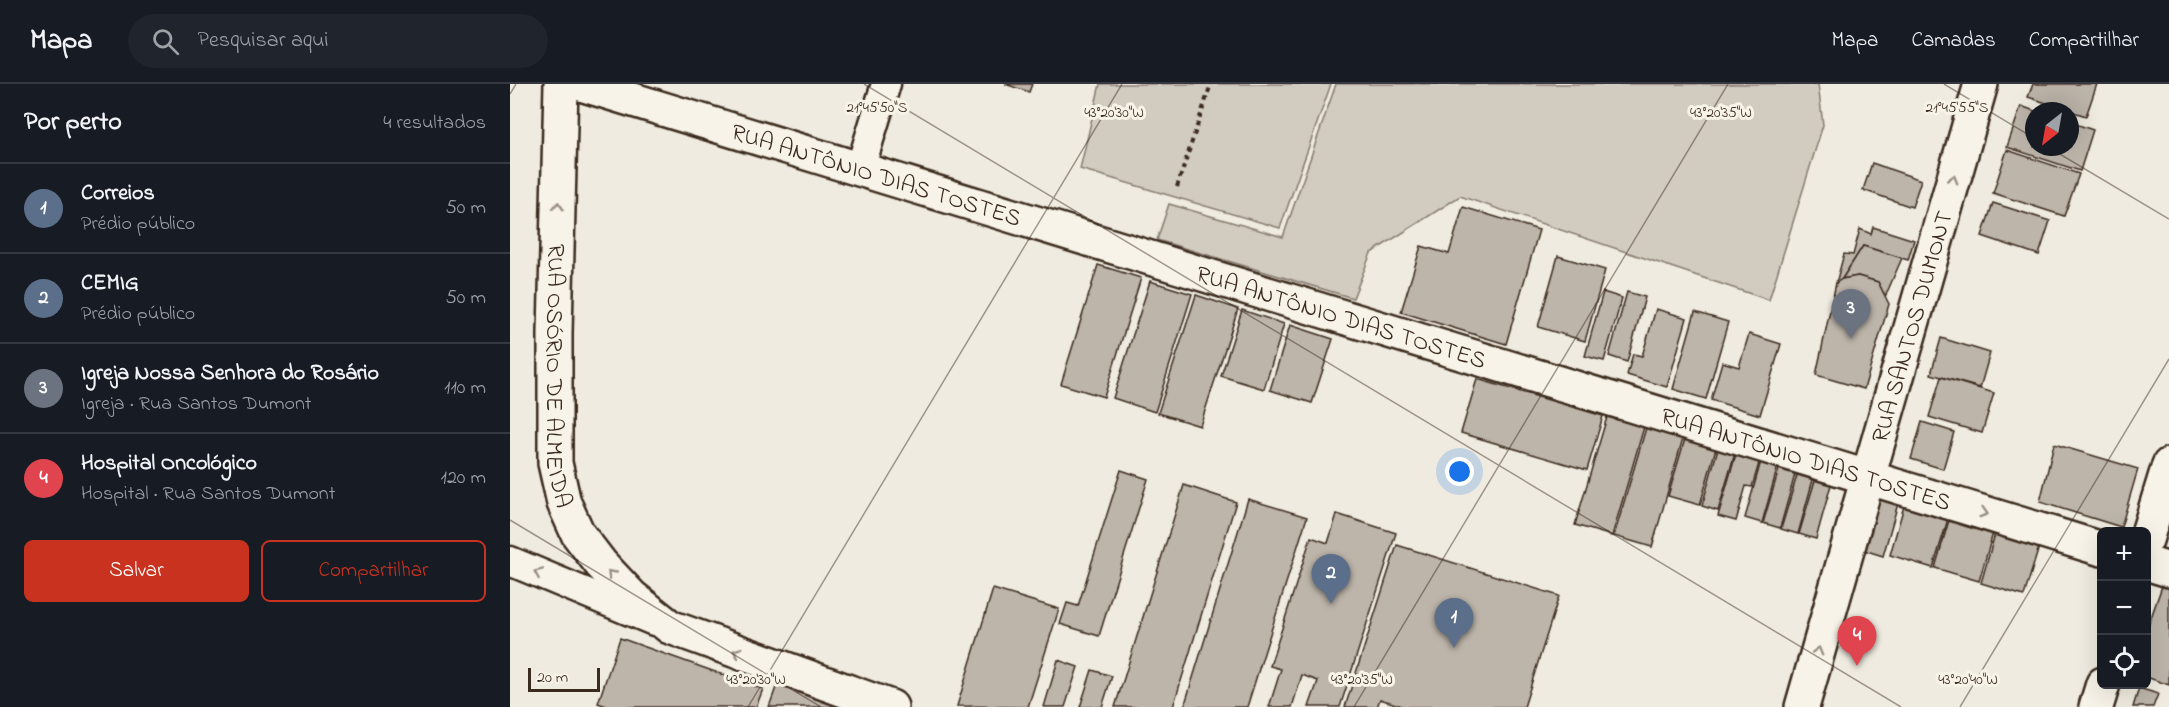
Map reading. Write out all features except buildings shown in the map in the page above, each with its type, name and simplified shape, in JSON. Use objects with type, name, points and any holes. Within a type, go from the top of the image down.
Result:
[{"type":"street","name":"RUA OSÓRIO DE ALMEIDA","points":[[561,84],[555,333],[555,463],[564,503],[578,534],[601,564],[632,597],[670,627],[891,707]]},
{"type":"street","name":"RUA ANTÔNIO DIAS TOSTES","points":[[581,84],[2097,547]]},
{"type":"street","points":[[860,169],[886,84]]},
{"type":"street","name":"RUA SANTOS DUMONT","points":[[1802,707],[1981,84]]},
{"type":"street","points":[[2150,527],[2169,465]]},
{"type":"street","points":[[510,561],[670,627]]},
{"type":"street","points":[[2151,565],[2169,570]]},
{"type":"street","points":[[2096,707],[2101,689]]},
{"type":"path","points":[[1177,187],[1211,84]]},
{"type":"shaded area","points":[[1100,84],[1331,84],[1280,228],[1080,169]]},
{"type":"shaded area","points":[[1336,84],[1818,84],[1823,125],[1769,300],[1460,196],[1371,253],[1353,298],[1157,240],[1169,204],[1283,237]]},
{"type":"place","name":"Igreja Nossa Senhora do Rosário","points":[[1851,339]]},
{"type":"place","name":"CEMIG","points":[[1331,604]]},
{"type":"place","name":"Correios","points":[[1454,648]]},
{"type":"place","name":"Hospital Oncológico","points":[[1857,666]]}]
